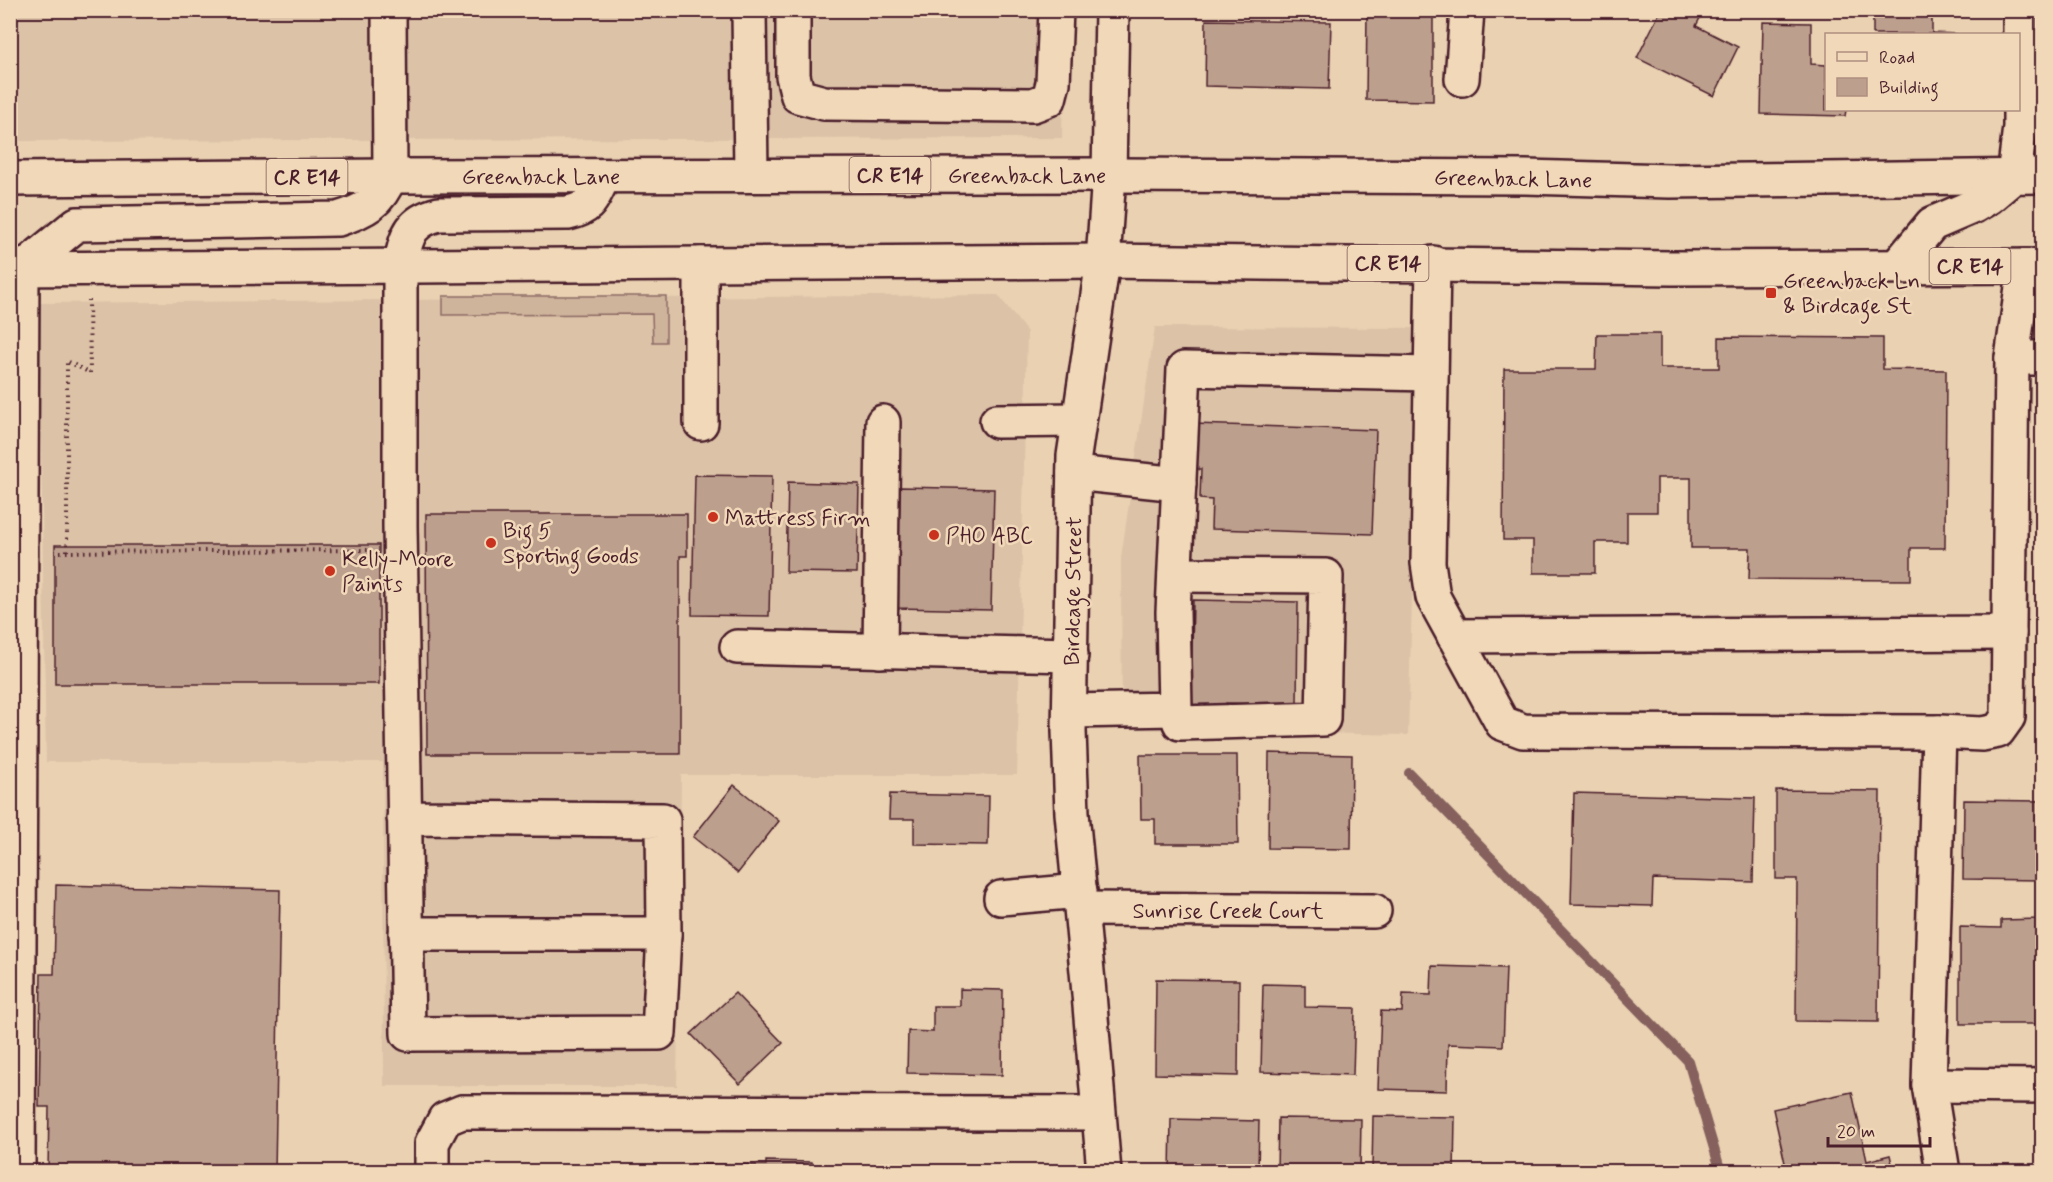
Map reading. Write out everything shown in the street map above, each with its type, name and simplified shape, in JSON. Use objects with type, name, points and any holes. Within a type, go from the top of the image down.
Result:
[{"type":"main road","points":[[16,1170],[21,552],[16,269],[77,224],[338,219],[357,213],[372,203],[384,191],[390,176],[389,10]]},
{"type":"main road","points":[[749,10],[751,175]]},
{"type":"main road","points":[[793,10],[793,76],[798,96],[824,103],[1033,105],[1049,99],[1053,83],[1056,10]]},
{"type":"main road","name":"Birdcage Street","points":[[1104,1172],[1072,813],[1070,711],[1074,473],[1079,420],[1103,261],[1108,176],[1112,10]]},
{"type":"main road","points":[[1462,79],[1467,10]]},
{"type":"main road","points":[[1898,265],[1932,224],[1974,206],[2028,176],[2020,127],[2020,10]]},
{"type":"main road","name":"Greenback Lane","points":[[10,179],[751,175],[1513,177],[1670,181],[2028,176]]},
{"type":"main road","points":[[404,818],[663,820],[664,934],[659,1033],[408,1034],[404,818],[400,526],[400,266],[413,226],[425,218],[439,214],[578,211],[587,206],[604,176]]},
{"type":"main road","points":[[1433,263],[1428,563],[1433,597],[1502,723],[1524,731],[1982,734],[1998,731],[2008,717],[2009,633],[2027,358],[2037,258]]},
{"type":"main road","name":"CR E14","points":[[16,269],[1103,261],[1672,267],[1898,265],[2037,258]]},
{"type":"main road","points":[[701,264],[701,423]]},
{"type":"main road","points":[[1175,575],[1326,576],[1323,719],[1180,723],[1175,709],[1173,612],[1184,369],[1431,374]]},
{"type":"main road","points":[[997,421],[1079,420]]},
{"type":"main road","points":[[880,651],[883,422]]},
{"type":"main road","points":[[1074,473],[1179,484]]},
{"type":"main road","points":[[1454,636],[2009,633]]},
{"type":"main road","points":[[737,647],[1071,655]]},
{"type":"main road","points":[[1070,711],[1175,709]]},
{"type":"main road","points":[[1939,732],[1929,1085],[1943,1172]]},
{"type":"main road","name":"Sunrise Creek Court","points":[[1001,898],[1374,911]]},
{"type":"main road","points":[[406,934],[664,934]]},
{"type":"main road","points":[[1929,1085],[2043,1086]]},
{"type":"main road","points":[[432,1172],[432,1143],[446,1119],[462,1112],[1098,1113]]},
{"type":"path","points":[[67,551],[67,361],[90,373],[89,298]]},
{"type":"path","points":[[21,552],[372,550]]},
{"type":"shaded area","points":[[10,11],[1064,11],[1062,138],[11,141]]},
{"type":"shaded area","points":[[998,295],[1027,332],[1017,775],[681,775],[677,1086],[384,1086],[383,762],[46,762],[39,303]]},
{"type":"shaded area","points":[[443,296],[666,296],[666,342],[653,342],[652,314],[443,315]]},
{"type":"shaded area","points":[[1155,327],[1420,328],[1408,735],[1122,729],[1121,558]]},
{"type":"building","points":[[1367,10],[1433,10],[1433,101],[1366,100]]},
{"type":"building","points":[[1661,10],[1704,10],[1696,26],[1738,47],[1714,96],[1637,58]]},
{"type":"building","points":[[1873,10],[1932,10],[1932,33],[1873,33]]},
{"type":"building","points":[[1206,20],[1331,22],[1329,89],[1205,86]]},
{"type":"building","points":[[1763,22],[1811,23],[1811,64],[1825,65],[1825,111],[1846,111],[1845,116],[1761,114]]},
{"type":"building","points":[[1597,334],[1660,334],[1660,368],[1719,368],[1719,337],[1883,338],[1883,369],[1946,370],[1945,548],[1911,548],[1911,580],[1749,579],[1750,548],[1691,548],[1691,478],[1657,478],[1657,512],[1627,512],[1627,542],[1595,542],[1595,573],[1533,573],[1533,540],[1503,540],[1504,369],[1596,369]]},
{"type":"building","points":[[1193,424],[1376,430],[1372,534],[1211,529],[1212,500],[1200,499],[1201,469],[1192,469]]},
{"type":"building","points":[[695,475],[772,476],[769,616],[692,615]]},
{"type":"building","points":[[788,482],[859,484],[857,573],[786,572]]},
{"type":"building","points":[[900,487],[994,489],[991,610],[897,608]]},
{"type":"building","points":[[426,514],[687,514],[687,556],[680,556],[680,754],[427,754]]},
{"type":"building","points":[[55,545],[379,545],[379,684],[55,684]]},
{"type":"building","points":[[1193,600],[1298,602],[1297,705],[1226,703],[1226,711],[1191,710]]},
{"type":"building","points":[[1269,753],[1352,755],[1351,849],[1268,848]]},
{"type":"building","points":[[1140,755],[1237,755],[1238,844],[1155,844],[1155,819],[1141,819]]},
{"type":"building","points":[[734,785],[779,821],[738,873],[693,837]]},
{"type":"building","points":[[1776,790],[1880,791],[1878,1022],[1796,1021],[1797,879],[1776,879]]},
{"type":"building","points":[[1574,793],[1755,798],[1753,882],[1653,879],[1652,906],[1571,904]]},
{"type":"building","points":[[890,794],[989,796],[988,845],[914,844],[914,819],[889,819]]},
{"type":"building","points":[[1964,800],[2042,801],[2042,880],[1963,879]]},
{"type":"building","points":[[56,885],[280,890],[275,1172],[48,1172],[49,1107],[39,1107],[41,974],[54,974]]},
{"type":"building","points":[[2042,919],[2042,1024],[1960,1024],[1960,927],[2001,928],[2001,920]]},
{"type":"building","points":[[1432,966],[1506,968],[1503,1046],[1448,1044],[1447,1091],[1378,1089],[1381,1011],[1402,1012],[1403,994],[1431,995]]},
{"type":"building","points":[[1156,979],[1239,980],[1238,1076],[1155,1074]]},
{"type":"building","points":[[1263,984],[1305,985],[1305,1007],[1355,1008],[1353,1075],[1261,1072]]},
{"type":"building","points":[[960,989],[1003,990],[1002,1075],[907,1073],[908,1031],[933,1032],[933,1006],[960,1006]]},
{"type":"building","points":[[735,993],[783,1043],[740,1084],[691,1034]]},
{"type":"building","points":[[1852,1092],[1867,1161],[1890,1155],[1894,1172],[1787,1172],[1773,1109]]},
{"type":"building","points":[[1373,1116],[1455,1117],[1454,1172],[1372,1172]]},
{"type":"building","points":[[1278,1118],[1361,1119],[1360,1172],[1277,1172]]},
{"type":"building","points":[[1171,1119],[1259,1121],[1258,1172],[1170,1172]]},
{"type":"building","points":[[766,1161],[812,1162],[812,1172],[691,1172],[691,1164],[766,1165]]},
{"type":"waterway","points":[[1409,773],[1688,1061],[1721,1172]]},
{"type":"place","name":"Greenback Ln & Birdcage St","points":[[1771,293]]},
{"type":"place","name":"Mattress Firm","points":[[713,517]]},
{"type":"place","name":"PHO ABC","points":[[934,535]]},
{"type":"place","name":"Big 5 Sporting Goods","points":[[491,543]]},
{"type":"place","name":"Kelly-Moore Paints","points":[[330,571]]}]
